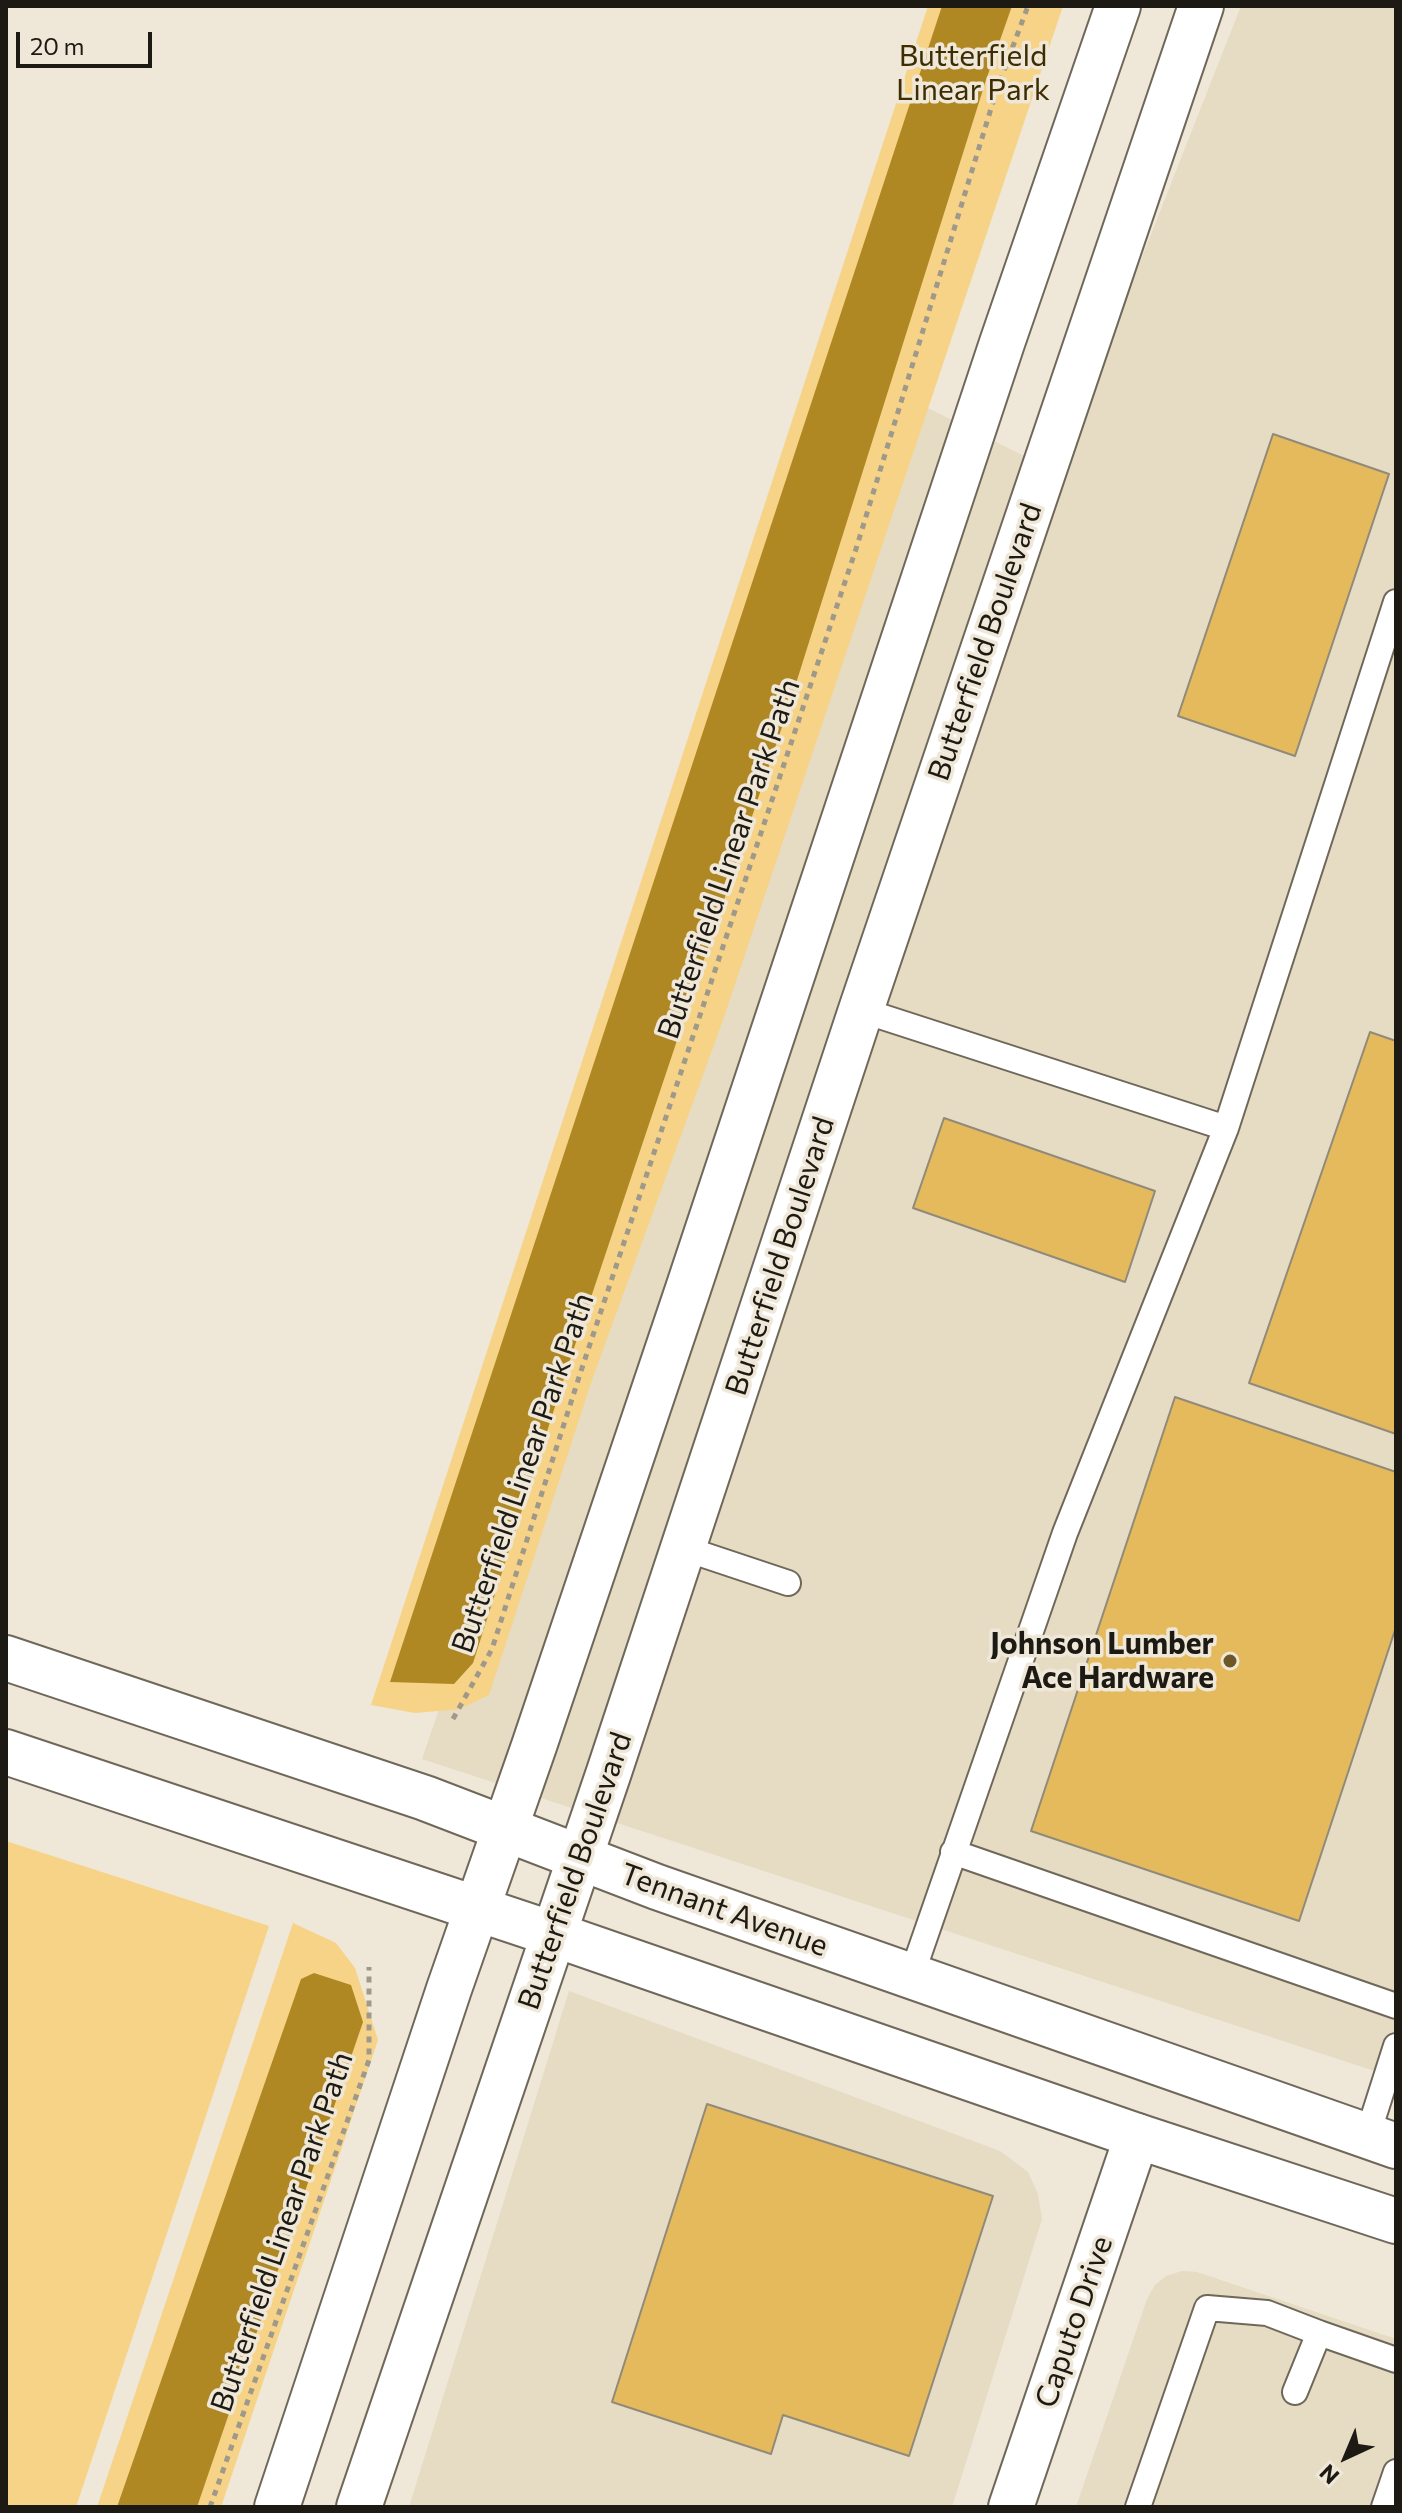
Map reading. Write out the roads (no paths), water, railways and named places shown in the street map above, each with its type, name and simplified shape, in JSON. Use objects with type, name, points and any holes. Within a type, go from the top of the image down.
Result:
[{"type":"main road","points":[[277,2507],[687,1292],[1002,343],[1118,6]]},
{"type":"main road","name":"Butterfield Boulevard","points":[[359,2507],[1201,6]]},
{"type":"main road","name":"Tennant Avenue","points":[[6,1658],[425,1798],[579,1858],[1382,2142]]},
{"type":"main road","points":[[6,1752],[553,1934],[1137,2136],[1396,2221]]},
{"type":"main road","name":"Caputo Drive","points":[[1011,2507],[1137,2136]]},
{"type":"lane","points":[[911,1977],[1065,1533],[1226,1128],[1396,602]]},
{"type":"lane","points":[[861,1010],[1226,1128]]},
{"type":"lane","points":[[683,1548],[788,1583]]},
{"type":"lane","points":[[953,1852],[1396,2006]]},
{"type":"lane","points":[[1382,2142],[1396,2046]]},
{"type":"lane","points":[[1138,2507],[1207,2308],[1267,2313],[1396,2360]]},
{"type":"lane","points":[[1295,2392],[1319,2333]]},
{"type":"lane","points":[[1384,2507],[1396,2472]]},
{"type":"place","name":"Johnson Lumber Ace Hardware","points":[[1230,1661]]},
{"type":"park label","name":"Butterfield Linear Park","points":[[973,73]]}]
